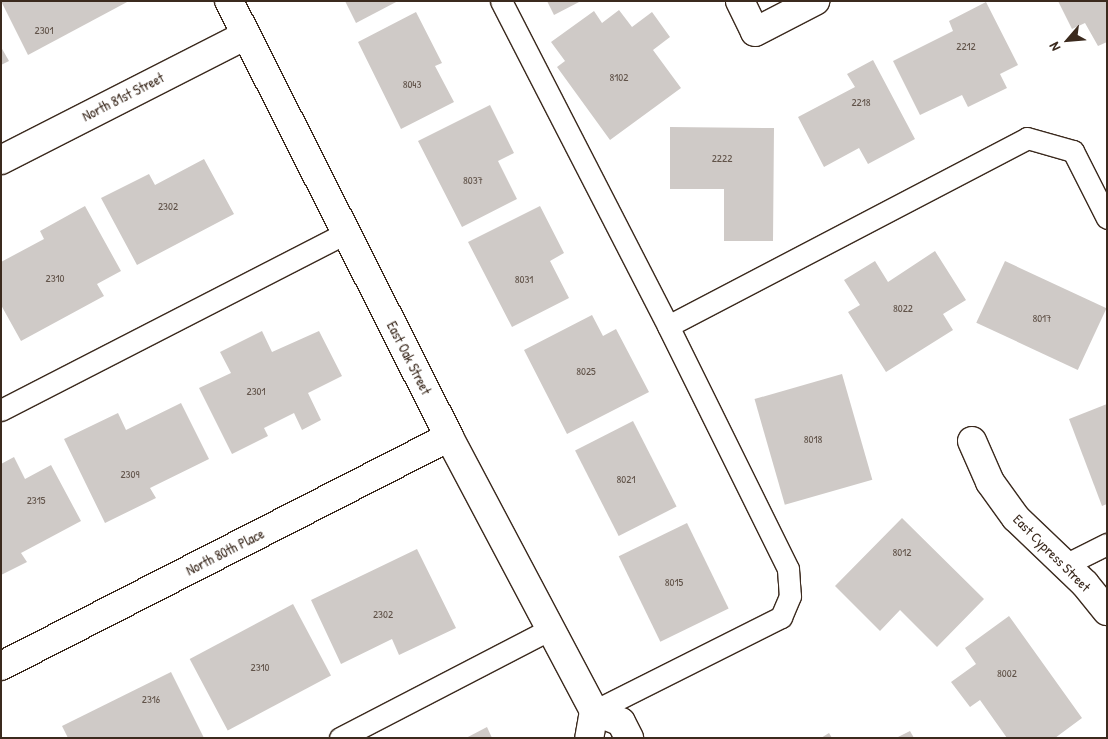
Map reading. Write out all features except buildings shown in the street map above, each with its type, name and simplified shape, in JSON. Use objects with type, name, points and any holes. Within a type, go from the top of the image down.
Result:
[{"type":"street","name":"East Oak Street","points":[[228,1],[449,437],[594,711]]},
{"type":"street","points":[[740,1],[755,32],[815,1]]},
{"type":"street","name":"North 81st Street","points":[[1,160],[246,35]]},
{"type":"street","name":"North 80th Place","points":[[1,666],[449,437]]},
{"type":"street","name":"East Cypress Street","points":[[972,441],[990,482],[1016,518],[1065,565],[1107,611]]},
{"type":"street","points":[[589,738],[594,711],[621,722],[629,738]]},
{"type":"lane","points":[[501,1],[668,326],[788,570],[790,596],[781,617],[594,711]]},
{"type":"lane","points":[[668,326],[1026,138],[1073,151],[1107,218]]},
{"type":"lane","points":[[1,410],[346,233]]},
{"type":"lane","points":[[1065,565],[1107,544]]},
{"type":"lane","points":[[340,738],[550,629]]}]
